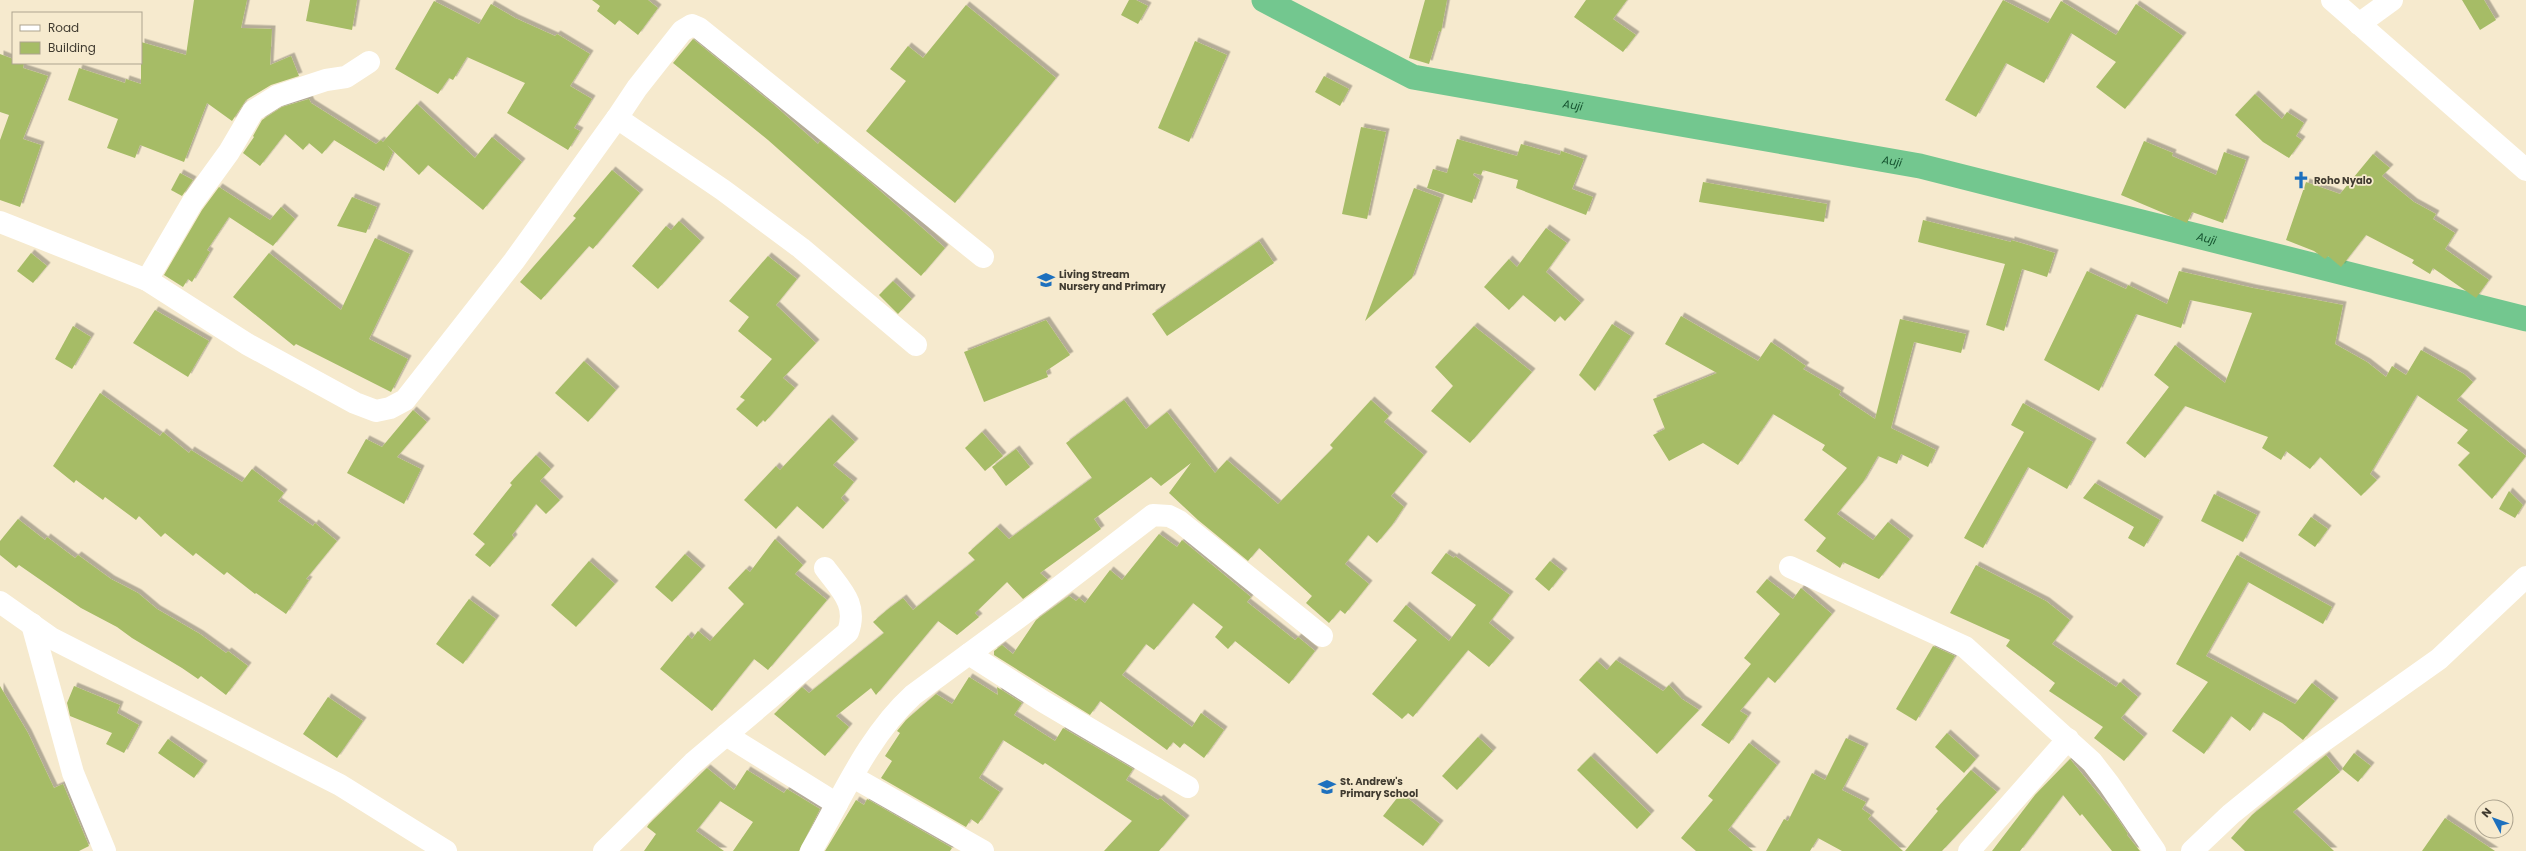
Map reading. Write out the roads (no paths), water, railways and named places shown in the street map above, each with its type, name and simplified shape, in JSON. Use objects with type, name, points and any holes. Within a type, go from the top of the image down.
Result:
[{"type":"street","points":[[2332,0],[2526,170]]},
{"type":"street","points":[[2359,24],[2392,0]]},
{"type":"street","points":[[0,222],[147,280],[248,344],[355,403],[376,410],[390,408],[406,400],[514,261],[637,88],[682,31],[692,25],[699,28],[982,257]]},
{"type":"street","points":[[147,280],[192,203],[229,152],[253,111],[278,96],[326,80],[346,77],[369,62]]},
{"type":"street","points":[[617,118],[723,190],[801,248],[916,345]]},
{"type":"street","points":[[811,851],[878,733],[894,713],[913,695],[1041,601],[1146,518],[1159,514],[1169,516],[1179,521],[1322,636]]},
{"type":"street","points":[[1790,567],[1965,647],[2092,762],[2155,851]]},
{"type":"street","points":[[606,850],[693,764],[848,632],[852,622],[852,605],[825,568]]},
{"type":"street","points":[[2192,851],[2231,814],[2305,754],[2439,659],[2526,577]]},
{"type":"street","points":[[0,602],[51,638],[340,785],[446,851]]},
{"type":"street","points":[[32,624],[73,773],[105,851]]},
{"type":"street","points":[[969,654],[1044,702],[1188,787]]},
{"type":"street","points":[[726,735],[837,804]]},
{"type":"street","points":[[1969,851],[2068,739]]},
{"type":"street","points":[[853,776],[983,851]]},
{"type":"waterway","name":"Auji","points":[[1264,0],[1413,77],[1920,166],[2526,319]]},
{"type":"place","name":"Roho Nyalo","points":[[2301,180]]},
{"type":"place","name":"Living Stream Nursery and Primary","points":[[1046,280]]},
{"type":"place","name":"St. Andrew's Primary School","points":[[1327,787]]}]
